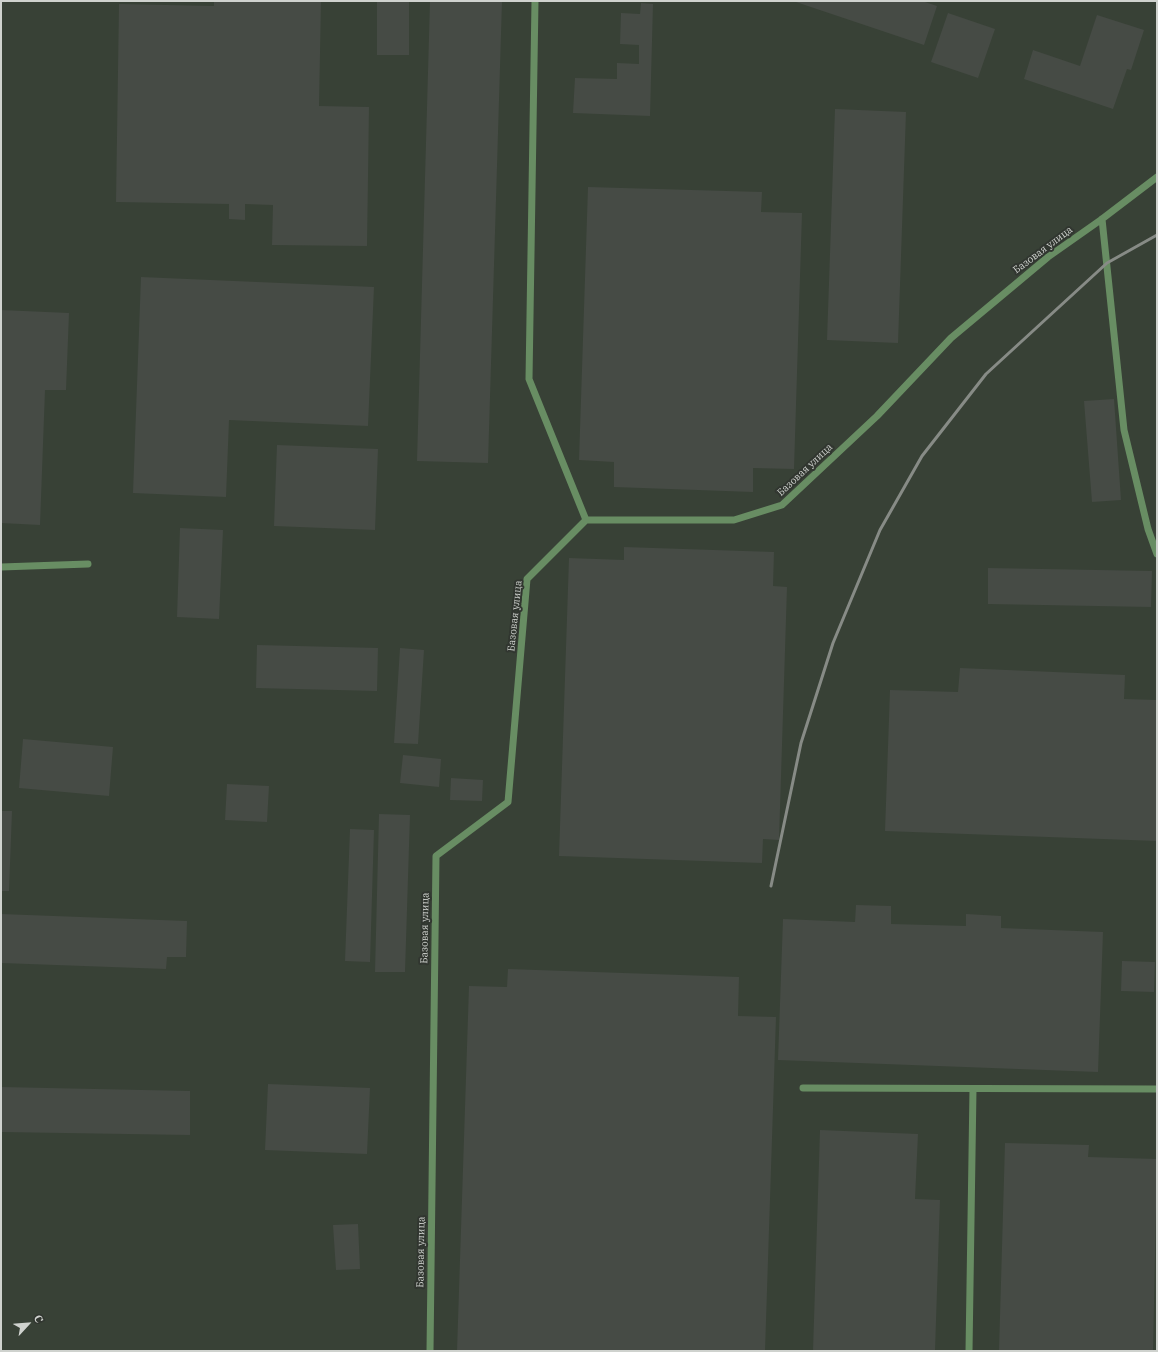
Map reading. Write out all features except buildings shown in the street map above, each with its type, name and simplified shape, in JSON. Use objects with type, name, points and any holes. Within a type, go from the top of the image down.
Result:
[{"type":"street","points":[[536,1],[529,379],[586,520]]},
{"type":"street","name":"Базовая улица","points":[[430,1351],[436,856],[508,802],[527,579],[586,520],[734,520],[782,505],[877,416],[951,338],[1048,257],[1102,219],[1157,177]]},
{"type":"street","points":[[1102,219],[1124,430],[1148,529],[1156,547],[1157,554]]},
{"type":"street","points":[[1,567],[88,564]]},
{"type":"street","points":[[803,1088],[1157,1089]]},
{"type":"street","points":[[969,1351],[973,1089]]},
{"type":"shaded area","points":[[1,1],[1157,1],[1157,1351],[1,1351]]},
{"type":"railway","points":[[771,886],[801,743],[833,643],[880,530],[922,456],[986,374],[1107,263],[1157,235]]}]
